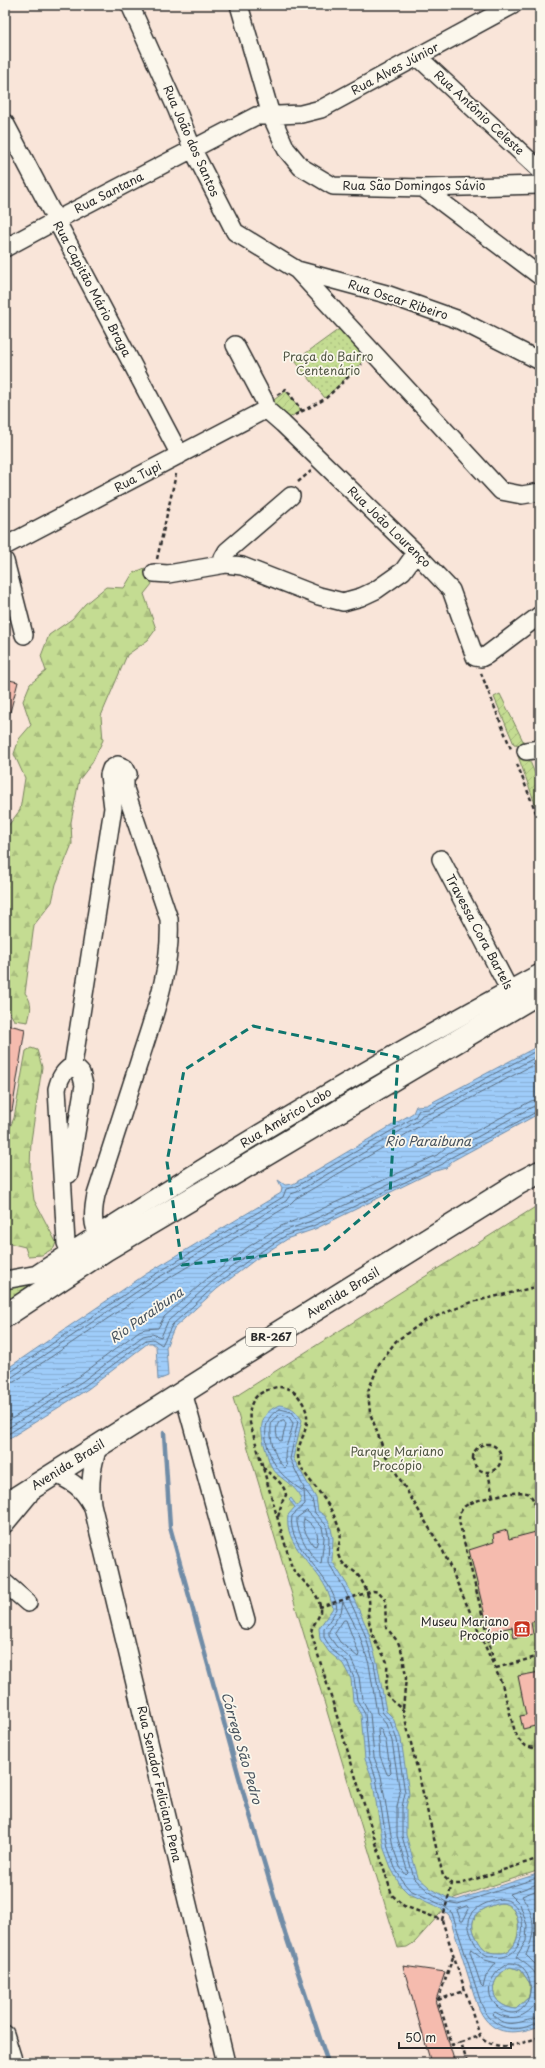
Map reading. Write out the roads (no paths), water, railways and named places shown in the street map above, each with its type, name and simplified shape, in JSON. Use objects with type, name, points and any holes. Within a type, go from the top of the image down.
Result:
[{"type":"highway","points":[[5,1316],[101,1242],[513,997],[540,992]]},
{"type":"highway","name":"Avenida Brasil","points":[[5,1506],[47,1477],[98,1447],[499,1195],[540,1172]]},
{"type":"street","name":"Rua João dos Santos","points":[[130,5],[177,110],[193,150],[235,232],[297,270]]},
{"type":"street","name":"Rua São Domingos Sávio","points":[[239,5],[271,115],[286,149],[301,166],[333,186],[423,188],[540,185]]},
{"type":"street","name":"Rua Alves Júnior","points":[[193,150],[256,116],[301,114],[321,109],[513,5]]},
{"type":"street","name":"Rua Antônio Celeste","points":[[418,56],[540,170]]},
{"type":"street","name":"Rua Capitão Mário Braga","points":[[5,123],[180,455]]},
{"type":"street","name":"Rua Santana","points":[[5,248],[56,220],[193,150]]},
{"type":"street","points":[[423,188],[540,276]]},
{"type":"street","points":[[297,270],[331,305],[501,491],[522,495],[540,492]]},
{"type":"street","name":"Rua Oscar Ribeiro","points":[[297,270],[386,294],[459,320],[540,361]]},
{"type":"street","points":[[236,345],[269,411]]},
{"type":"street","name":"Rua Tupi","points":[[5,546],[259,413],[269,411]]},
{"type":"street","name":"Rua João Lourenço","points":[[269,411],[416,553],[451,590],[460,611],[472,653],[480,662],[540,615]]},
{"type":"street","points":[[226,564],[223,558],[227,551],[291,496]]},
{"type":"street","points":[[154,573],[168,574],[226,564],[242,566],[319,596],[343,602],[361,597],[376,590],[403,571],[416,553]]},
{"type":"street","points":[[5,561],[24,635]]},
{"type":"street","points":[[5,1280],[38,1274],[76,1261],[66,1243],[57,1089],[63,1072],[73,1065],[114,808],[109,775],[111,768],[118,765],[125,768],[128,774],[125,777],[125,789],[164,902],[169,919],[171,942],[168,967],[158,1002],[96,1195],[92,1214],[101,1242]]},
{"type":"street","name":"Travessa Cora Bartels","points":[[441,859],[513,997]]},
{"type":"street","points":[[513,997],[540,973]]},
{"type":"street","points":[[64,1202],[84,1091],[81,1073],[73,1065]]},
{"type":"street","points":[[184,1392],[246,1620]]},
{"type":"street","name":"Rua Senador Feliciano Pena","points":[[98,1447],[91,1472],[90,1487],[92,1504],[226,2063]]},
{"type":"street","points":[[5,1524],[47,1477]]},
{"type":"street","name":"Rua Senador Feliciano Pena","points":[[47,1477],[75,1483],[84,1490],[92,1504]]},
{"type":"street","points":[[5,1583],[28,1603]]},
{"type":"street","points":[[5,2034],[14,2063]]},
{"type":"water","name":"Rio Paraibuna","points":[[540,1045],[540,1113],[452,1161],[446,1168],[432,1172],[315,1229],[289,1238],[256,1259],[217,1289],[174,1328],[166,1347],[168,1376],[158,1380],[156,1346],[152,1343],[148,1343],[88,1389],[5,1441],[5,1370],[146,1274],[281,1193],[282,1188],[278,1180],[285,1185],[293,1184],[413,1113],[416,1106],[427,1105]]},
{"type":"water","points":[[279,1405],[287,1406],[295,1411],[302,1420],[293,1458],[316,1498],[318,1511],[325,1516],[330,1524],[333,1538],[332,1561],[348,1586],[367,1628],[377,1662],[386,1711],[393,1718],[401,1739],[409,1794],[406,1807],[406,1835],[418,1877],[430,1888],[448,1898],[457,1900],[540,1873],[540,2026],[511,2032],[502,2031],[495,2028],[488,2022],[482,2015],[477,2004],[449,1915],[442,1909],[408,1893],[400,1885],[392,1870],[384,1849],[372,1778],[365,1759],[361,1715],[353,1701],[351,1679],[343,1664],[329,1652],[320,1639],[319,1628],[333,1608],[327,1590],[321,1579],[295,1545],[288,1526],[288,1515],[295,1507],[289,1500],[291,1498],[297,1506],[301,1503],[300,1497],[294,1488],[276,1473],[272,1467],[262,1437],[262,1424],[267,1414]],"holes":[[[501,1903],[509,1906],[515,1912],[519,1930],[513,1947],[507,1952],[492,1953],[484,1949],[475,1935],[473,1922],[478,1913],[488,1907]],[[510,1967],[521,1970],[531,1985],[529,1997],[516,2009],[507,2007],[495,1998],[494,1985],[497,1978],[502,1972]]]},
{"type":"waterway","name":"Córrego São Pedro","points":[[164,1433],[170,1527],[244,1795],[285,1933],[328,2063]]},
{"type":"place","name":"Museu Mariano Procópio","points":[[522,1629]]},
{"type":"park label","name":"Praça do Bairro Centenário","points":[[328,364]]},
{"type":"park label","name":"Parque Mariano Procópio","points":[[397,1459]]}]
